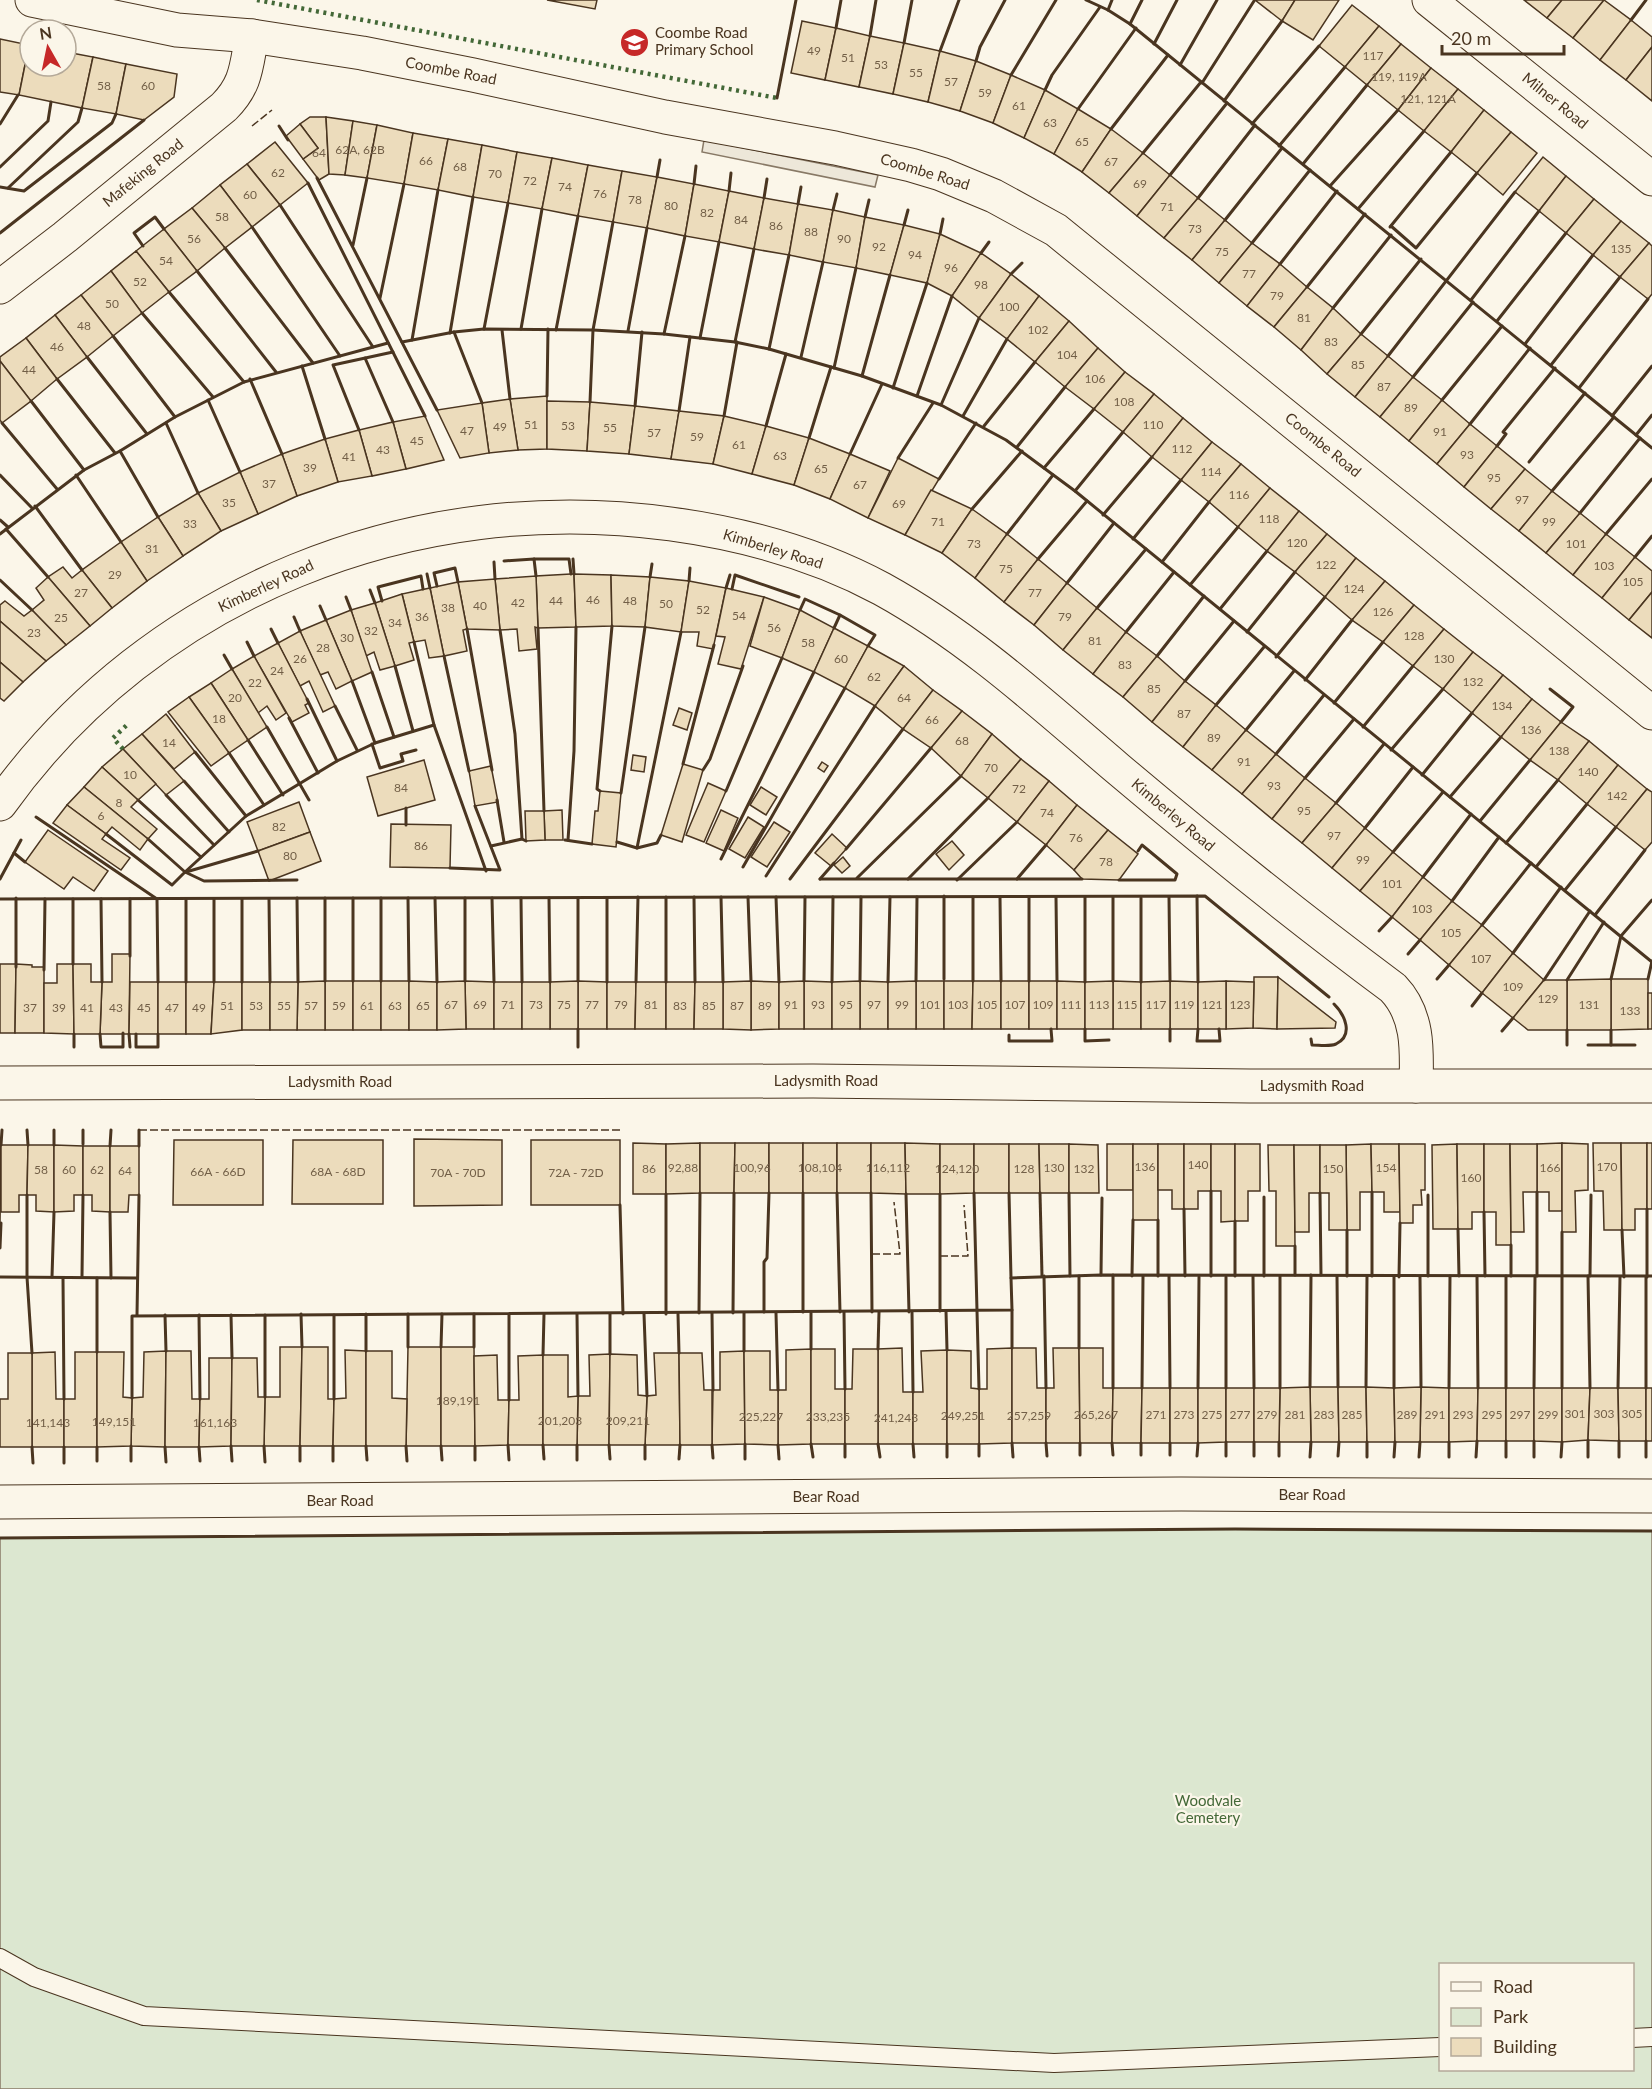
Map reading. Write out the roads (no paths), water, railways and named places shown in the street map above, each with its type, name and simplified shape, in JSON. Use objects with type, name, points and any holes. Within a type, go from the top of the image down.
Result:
[{"type":"street","name":"Coombe Road","points":[[33,0],[177,30],[252,36],[374,55],[665,117],[835,148],[911,165],[978,188],[1056,230],[1652,713]]},
{"type":"street","name":"Milner Road","points":[[1429,0],[1652,179]]},
{"type":"street","name":"Mafeking Road","points":[[0,287],[224,107],[235,95],[243,81],[252,36]]},
{"type":"street","name":"Kimberley Road","points":[[0,804],[45,746],[80,711],[147,653],[206,614],[302,567],[384,541],[459,525],[514,518],[585,516],[640,519],[724,533],[777,546],[849,574],[934,619],[980,653],[1222,856],[1306,923],[1394,988],[1404,999],[1412,1018],[1416,1086]]},
{"type":"street","name":"Ladysmith Road","points":[[0,1083],[823,1081],[1652,1086]]},
{"type":"street","name":"Bear Road","points":[[0,1503],[1169,1494],[1652,1496]]},
{"type":"lane","points":[[0,1958],[34,1977],[144,2016],[1054,2063],[1439,2047]]},
{"type":"lane","points":[[1634,2038],[1652,2037]]},
{"type":"place","name":"Coombe Road Primary School","points":[[634,42]]},
{"type":"park label","name":"Woodvale Cemetery","points":[[1208,1810]]}]
